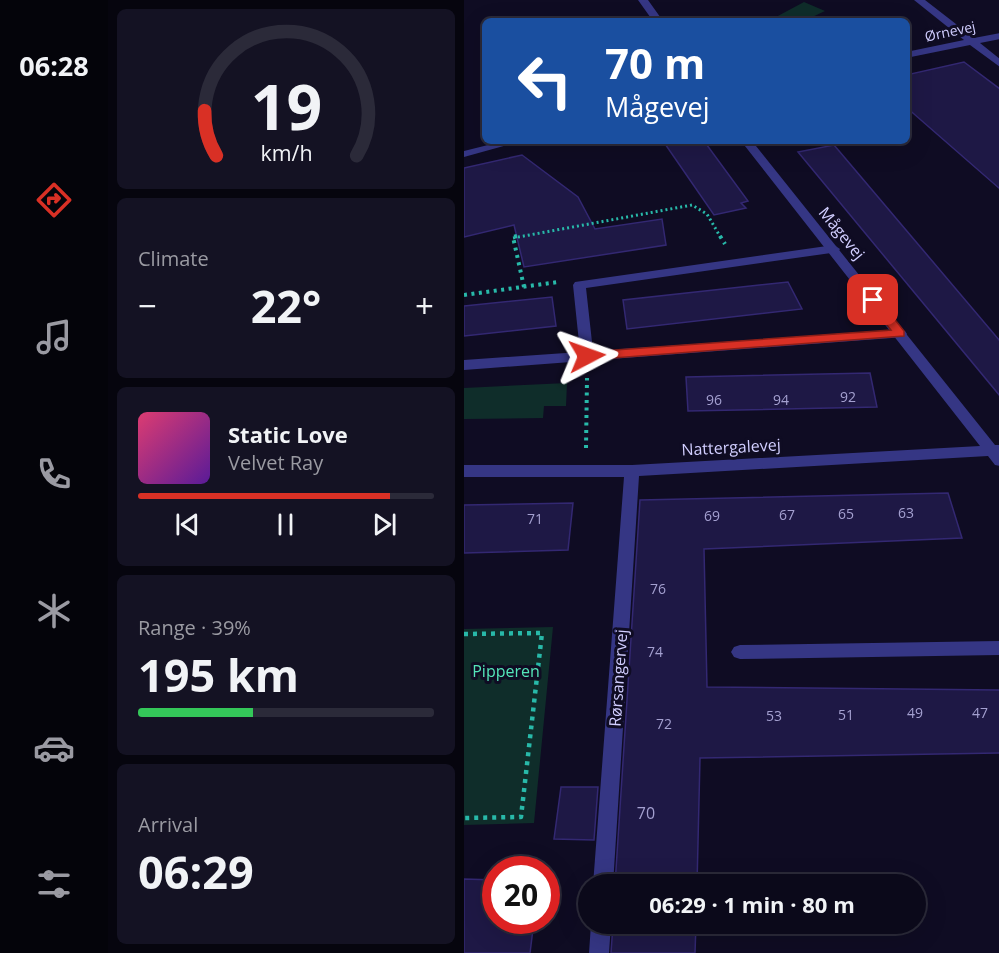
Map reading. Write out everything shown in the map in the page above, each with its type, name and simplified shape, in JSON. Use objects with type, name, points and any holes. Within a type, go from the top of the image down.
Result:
[{"type":"street","points":[[643,0],[656,18]]},
{"type":"street","points":[[919,0],[1000,64]]},
{"type":"street","name":"Ørnevej","points":[[910,54],[1000,36]]},
{"type":"street","points":[[464,154],[505,144]]},
{"type":"street","name":"Mågevej","points":[[748,144],[997,454]]},
{"type":"street","points":[[587,356],[580,285],[834,249]]},
{"type":"street","points":[[464,365],[900,334]]},
{"type":"street","name":"Nattergalevej","points":[[464,471],[632,471],[997,454]]},
{"type":"street","name":"Rørsangervej","points":[[604,874],[632,471]]},
{"type":"street","points":[[740,652],[1000,648]]},
{"type":"street","points":[[599,953],[600,934]]},
{"type":"path","points":[[524,287],[513,237],[692,205],[707,214],[737,262]]},
{"type":"path","points":[[464,295],[560,282],[580,285]]},
{"type":"path","points":[[586,471],[587,356]]},
{"type":"path","points":[[464,634],[542,633],[521,817],[464,818]]},
{"type":"green space","points":[[804,2],[825,11],[808,18],[776,17]]},
{"type":"green space","points":[[567,383],[566,406],[544,406],[543,418],[464,419],[464,388]]},
{"type":"green space","name":"Pipperen","points":[[553,627],[534,823],[464,825],[464,629]]},
{"type":"building","points":[[964,62],[1000,89],[1000,189],[910,110],[910,74]]},
{"type":"building","points":[[665,144],[706,144],[748,201],[741,203],[746,208],[714,215]]},
{"type":"building","points":[[834,145],[1000,341],[1000,396],[798,152]]},
{"type":"building","points":[[522,155],[578,197],[595,229],[662,219],[666,245],[524,267],[514,225],[464,237],[464,168]]},
{"type":"building","points":[[788,282],[802,309],[627,329],[623,300]]},
{"type":"building","points":[[552,297],[556,326],[464,336],[464,306]]},
{"type":"building","points":[[870,373],[877,407],[688,411],[686,377]]},
{"type":"building","points":[[948,493],[962,538],[704,549],[707,687],[1000,690],[1000,753],[700,758],[697,874],[616,874],[640,500]]},
{"type":"building","points":[[573,503],[568,550],[464,553],[464,505]]},
{"type":"building","points":[[561,787],[598,787],[594,840],[554,839]]},
{"type":"building","points":[[464,879],[482,880],[482,934],[532,934],[530,953],[464,953]]},
{"type":"building","points":[[612,934],[696,934],[695,953],[611,953]]},
{"type":"route","points":[[587,356],[900,334],[873,300]]}]
